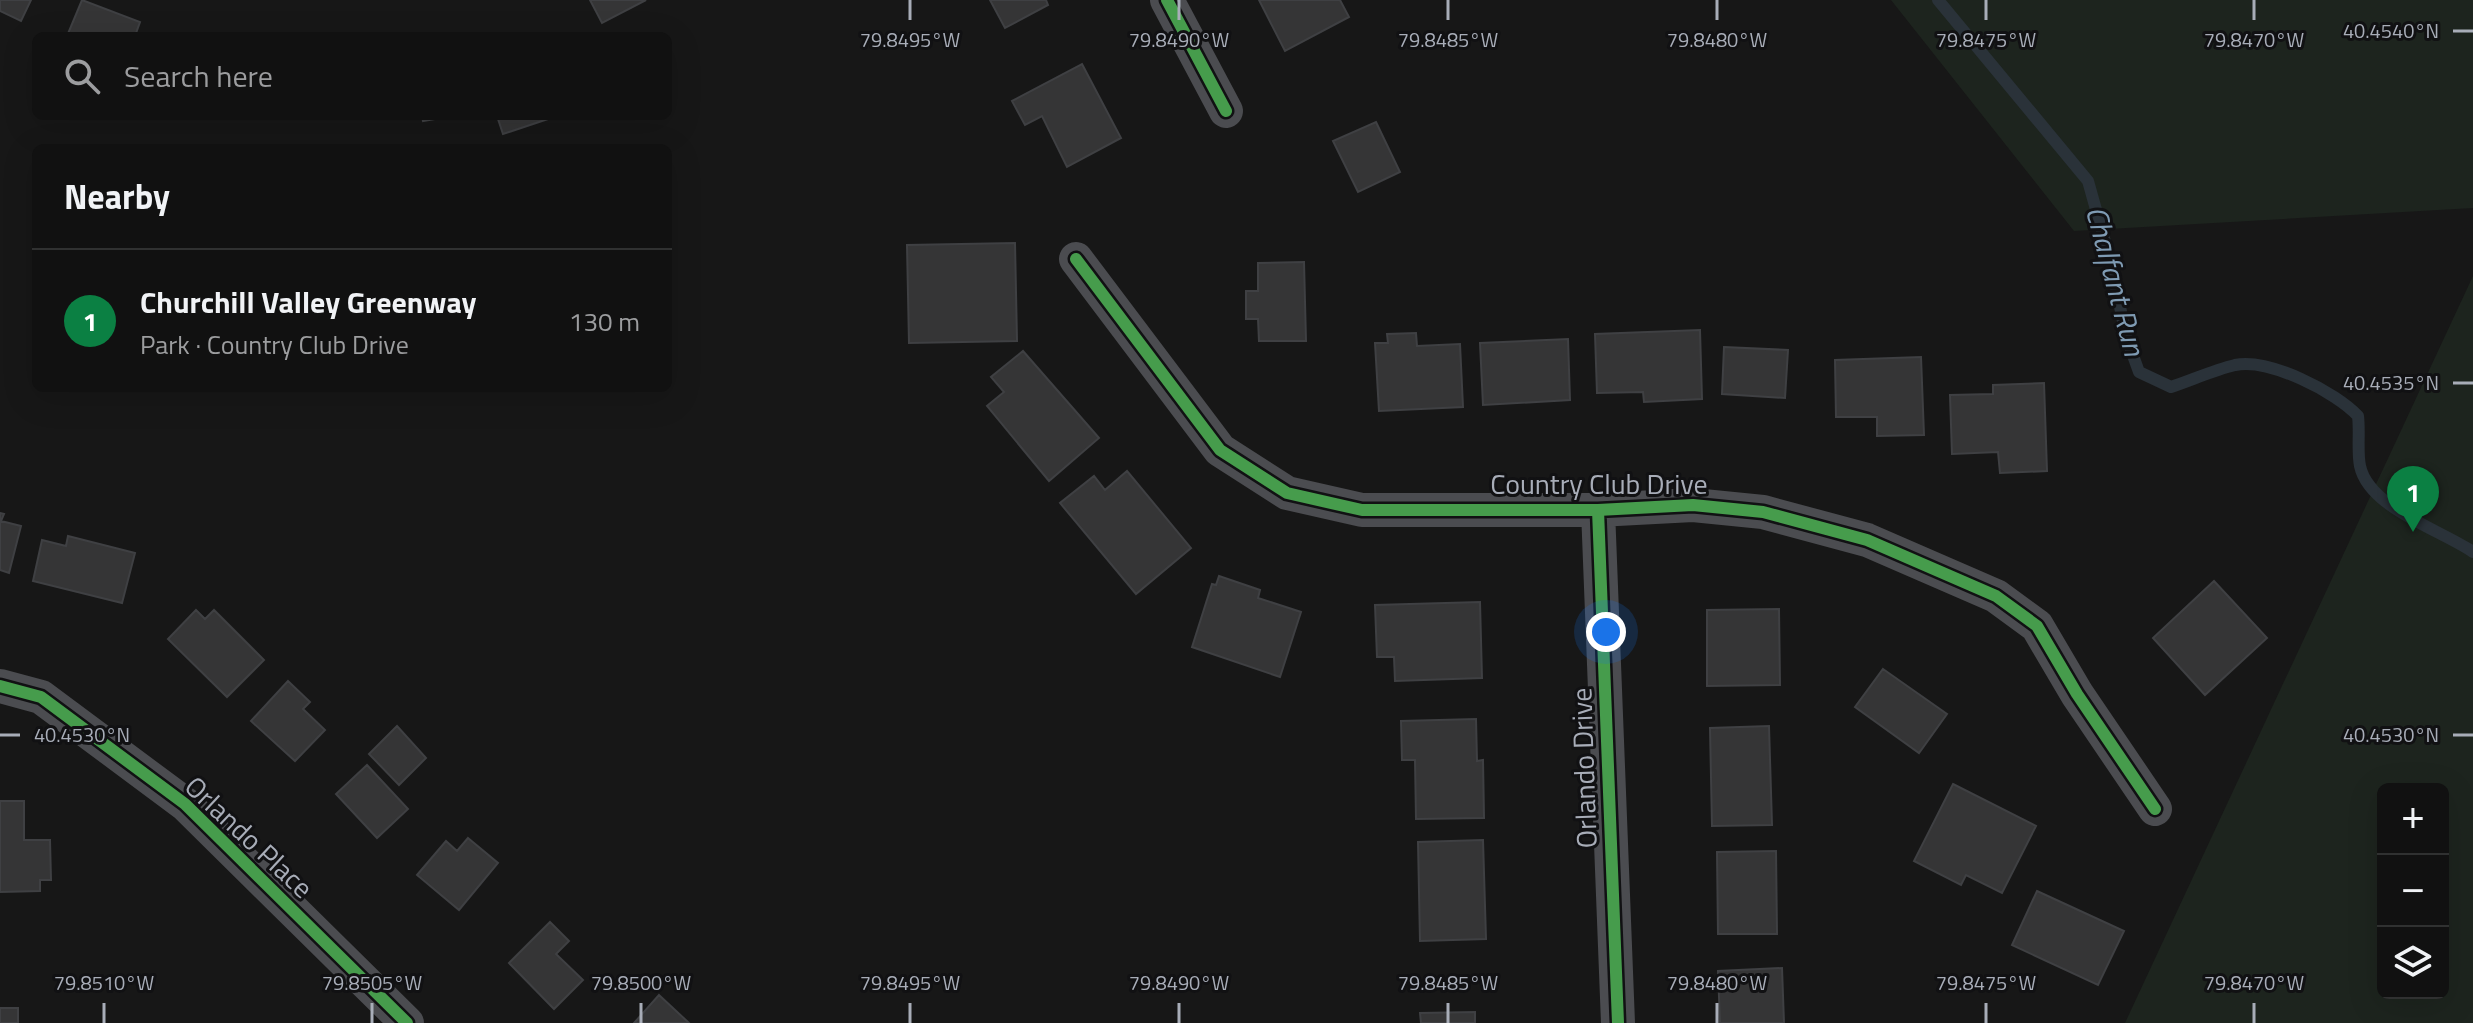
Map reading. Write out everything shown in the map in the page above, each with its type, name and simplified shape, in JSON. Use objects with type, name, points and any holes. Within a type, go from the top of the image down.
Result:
[{"type":"street","points":[[1167,0],[1226,111]]},
{"type":"street","name":"Country Club Drive","points":[[1076,259],[1220,450],[1287,493],[1362,510],[1598,510],[1693,505],[1763,512],[1867,540],[1996,596],[2037,626],[2077,694],[2155,809]]},
{"type":"street","name":"Orlando Drive","points":[[1598,510],[1618,1023]]},
{"type":"street","name":"Orlando Place","points":[[0,686],[41,697],[185,804],[407,1023]]},
{"type":"shaded area","points":[[1891,0],[2473,0],[2473,208],[2074,231]]},
{"type":"shaded area","points":[[2473,276],[2473,1023],[2125,1023]]},
{"type":"building","points":[[0,0],[31,0],[21,21],[0,11]]},
{"type":"building","points":[[82,0],[140,22],[136,32],[69,32]]},
{"type":"building","points":[[590,0],[646,0],[602,23]]},
{"type":"building","points":[[990,0],[1046,0],[1048,5],[1005,28]]},
{"type":"building","points":[[1259,0],[1340,0],[1349,17],[1285,51]]},
{"type":"building","points":[[1082,64],[1121,138],[1067,167],[1042,116],[1025,125],[1012,101]]},
{"type":"building","points":[[498,120],[545,120],[503,134]]},
{"type":"building","points":[[1376,122],[1400,172],[1358,192],[1333,141]]},
{"type":"building","points":[[1015,243],[1017,341],[909,343],[907,245]]},
{"type":"building","points":[[1304,262],[1306,341],[1259,341],[1258,319],[1246,319],[1246,291],[1258,291],[1258,263]]},
{"type":"building","points":[[1700,330],[1702,399],[1644,402],[1643,392],[1597,393],[1595,334]]},
{"type":"building","points":[[1416,333],[1417,346],[1460,344],[1463,407],[1379,411],[1375,343],[1388,343],[1387,334]]},
{"type":"building","points":[[1568,339],[1570,400],[1483,405],[1480,343]]},
{"type":"building","points":[[1724,347],[1788,350],[1785,398],[1722,394]]},
{"type":"building","points":[[1023,351],[1099,438],[1049,481],[987,406],[1004,392],[991,377]]},
{"type":"building","points":[[1921,357],[1924,435],[1877,436],[1877,417],[1836,417],[1835,360]]},
{"type":"building","points":[[2044,383],[2047,471],[2000,473],[1998,452],[1952,454],[1950,395],[1993,394],[1993,385]]},
{"type":"building","points":[[1127,471],[1191,548],[1136,594],[1060,503],[1094,476],[1105,490]]},
{"type":"building","points":[[0,513],[4,514],[1,521],[21,526],[9,573],[0,570]]},
{"type":"building","points":[[68,536],[135,553],[122,603],[33,581],[42,540],[66,546]]},
{"type":"building","points":[[1219,576],[1260,590],[1258,598],[1301,612],[1280,677],[1192,647],[1212,584],[1216,585]]},
{"type":"building","points":[[2214,581],[2267,638],[2205,695],[2153,638]]},
{"type":"building","points":[[1480,602],[1482,678],[1395,681],[1394,657],[1377,657],[1375,605]]},
{"type":"building","points":[[1779,609],[1780,685],[1707,686],[1707,610]]},
{"type":"building","points":[[196,610],[205,619],[214,610],[264,660],[227,697],[168,639]]},
{"type":"building","points":[[1883,669],[1947,714],[1919,753],[1855,707]]},
{"type":"building","points":[[288,681],[310,702],[303,709],[325,730],[295,761],[251,721]]},
{"type":"building","points":[[1476,719],[1477,761],[1483,760],[1484,818],[1416,819],[1415,760],[1402,760],[1401,721]]},
{"type":"building","points":[[397,726],[426,758],[399,785],[369,754]]},
{"type":"building","points":[[1769,726],[1772,825],[1712,826],[1710,728]]},
{"type":"building","points":[[367,765],[408,809],[377,838],[336,794]]},
{"type":"building","points":[[1953,784],[2036,826],[2002,893],[1966,875],[1961,885],[1914,861]]},
{"type":"building","points":[[0,801],[24,801],[24,840],[50,840],[51,880],[40,880],[40,891],[0,892]]},
{"type":"building","points":[[468,838],[498,863],[459,910],[417,875],[446,841],[457,851]]},
{"type":"building","points":[[1483,840],[1486,939],[1420,941],[1418,842]]},
{"type":"building","points":[[1776,851],[1777,934],[1718,934],[1717,852]]},
{"type":"building","points":[[2037,891],[2124,931],[2098,985],[2012,945]]},
{"type":"building","points":[[550,922],[569,941],[556,954],[583,980],[554,1009],[509,963]]},
{"type":"building","points":[[1782,968],[1784,1023],[1720,1023],[1718,971]]},
{"type":"building","points":[[659,995],[689,1023],[634,1023]]},
{"type":"building","points":[[0,1008],[18,1008],[18,1023],[0,1023]]},
{"type":"building","points":[[1475,1012],[1475,1023],[1421,1023],[1420,1013]]},
{"type":"waterway","name":"Chalfant Run","points":[[1938,0],[2088,181],[2111,263],[2126,336],[2139,372],[2171,387],[2227,367],[2249,364],[2283,372],[2318,387],[2358,416],[2360,466],[2366,481],[2377,494],[2391,506],[2473,552]]},
{"type":"cycle path","points":[[1167,0],[1226,111]]},
{"type":"cycle path","points":[[1076,259],[1220,450],[1287,493],[1362,510],[1598,510],[1693,505],[1763,512],[1867,540],[1996,596],[2037,626],[2077,694],[2155,809]]},
{"type":"cycle path","points":[[1598,510],[1618,1023]]},
{"type":"cycle path","points":[[0,686],[41,697],[185,804],[407,1023]]},
{"type":"place","name":"Churchill Valley Greenway","points":[[2413,532]]}]
